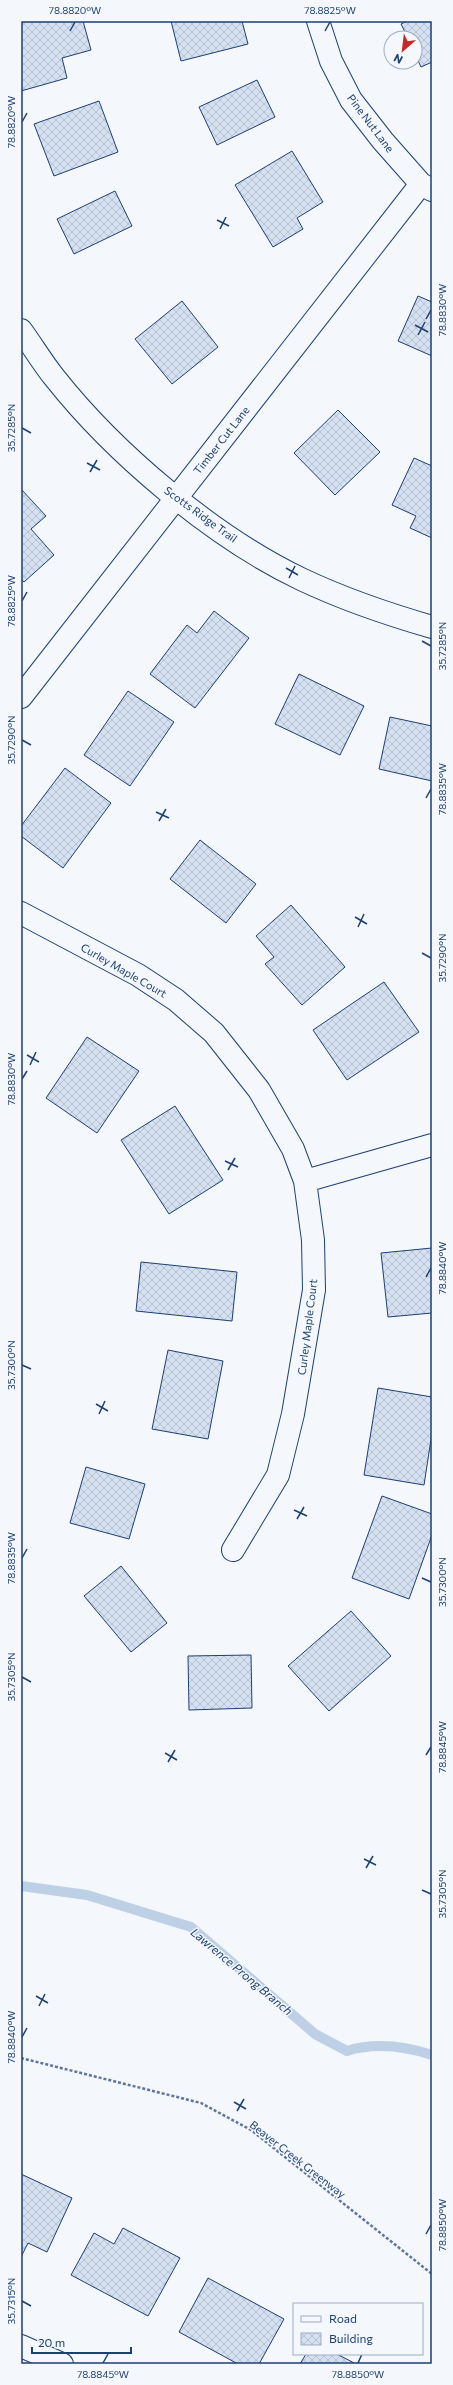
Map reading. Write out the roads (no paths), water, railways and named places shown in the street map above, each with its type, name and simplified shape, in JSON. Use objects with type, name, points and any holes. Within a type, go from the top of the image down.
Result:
[{"type":"street","name":"Pine Nut Lane","points":[[318,21],[331,61],[351,100],[382,141],[427,187]]},
{"type":"street","name":"Timber Cut Lane","points":[[21,697],[176,499],[427,187]]},
{"type":"street","name":"Scotts Ridge Trail","points":[[21,330],[53,377],[97,427],[176,499],[261,557],[300,579],[341,597],[432,627]]},
{"type":"street","name":"Curley Maple Court","points":[[21,912],[138,975],[176,1000],[214,1033],[259,1090],[293,1149],[305,1181],[313,1240],[314,1290],[293,1414],[278,1475],[233,1550]]},
{"type":"street","points":[[305,1181],[432,1145]]},
{"type":"street","points":[[21,2346],[62,2364]]},
{"type":"waterway","name":"Lawrence Prong Branch","points":[[21,1886],[87,1895],[191,1927],[315,2034],[347,2051],[358,2048],[390,2046],[411,2049],[432,2055]]}]
